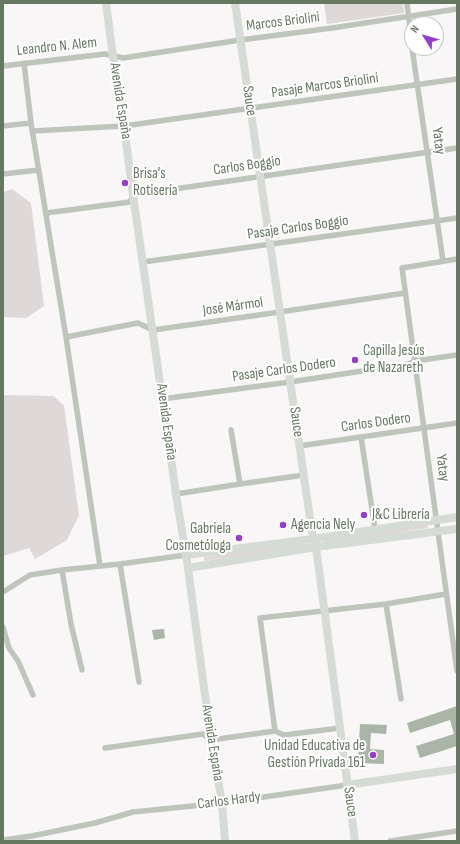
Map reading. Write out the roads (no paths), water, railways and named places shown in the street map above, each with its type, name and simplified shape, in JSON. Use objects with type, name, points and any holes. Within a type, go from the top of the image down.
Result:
[{"type":"main road","name":"Avenida España","points":[[106,3],[162,399],[188,568],[211,740],[222,803],[225,841]]},
{"type":"main road","name":"Sauce","points":[[235,3],[299,446],[313,539],[316,547],[355,841]]},
{"type":"main road","points":[[186,555],[313,539],[457,517]]},
{"type":"main road","points":[[188,568],[316,547],[457,529]]},
{"type":"main road","name":"Carlos Hardy","points":[[347,785],[457,769]]},
{"type":"street","name":"Yatay","points":[[407,3],[408,16]]},
{"type":"street","name":"Marcos Briolini","points":[[408,16],[457,9]]},
{"type":"street","name":"Marcos Briolini","points":[[113,56],[123,58],[404,17]]},
{"type":"street","name":"Leandro N. Alem","points":[[3,66],[105,54],[113,56]]},
{"type":"street","name":"Yatay","points":[[413,56],[443,261],[402,268],[457,671]]},
{"type":"street","points":[[24,63],[32,131],[66,337],[100,566]]},
{"type":"street","name":"Pasaje Marcos Briolini","points":[[32,131],[124,126],[457,79]]},
{"type":"street","points":[[3,126],[31,123]]},
{"type":"street","name":"Carlos Boggio","points":[[46,213],[130,202],[133,195],[457,148]]},
{"type":"street","points":[[3,174],[39,170]]},
{"type":"street","name":"Pasaje Carlos Boggio","points":[[143,262],[457,218]]},
{"type":"street","points":[[443,261],[457,259]]},
{"type":"street","name":"José Mármol","points":[[66,337],[138,323],[152,330],[405,293]]},
{"type":"street","name":"Pasaje Carlos Dodero","points":[[162,399],[290,382],[457,355]]},
{"type":"street","name":"Carlos Dodero","points":[[299,446],[457,423]]},
{"type":"street","points":[[231,430],[240,484]]},
{"type":"street","points":[[361,437],[375,529]]},
{"type":"street","points":[[176,494],[304,475]]},
{"type":"street","points":[[3,592],[30,575],[186,555]]},
{"type":"street","points":[[120,564],[139,682]]},
{"type":"street","points":[[62,570],[71,624],[82,670]]},
{"type":"street","points":[[275,732],[260,618],[386,604],[446,594]]},
{"type":"street","points":[[386,604],[401,699]]},
{"type":"street","points":[[3,627],[9,648],[18,661],[33,696]]},
{"type":"street","points":[[105,748],[203,734],[211,740],[275,732],[284,735],[340,728]]},
{"type":"street","name":"Carlos Hardy","points":[[3,840],[32,836],[95,823],[134,812],[222,803],[347,785]]},
{"type":"street","points":[[390,841],[457,831]]},
{"type":"place","name":"Brisa's Rotisería","points":[[125,183]]},
{"type":"place","name":"Capilla Jesús de Nazareth","points":[[355,360]]},
{"type":"place","name":"J&C Librería","points":[[364,515]]},
{"type":"place","name":"Agencia Nely","points":[[283,525]]},
{"type":"place","name":"Gabriela Cosmetóloga","points":[[239,538]]},
{"type":"place","name":"Unidad Educativa de Gestión Privada 161","points":[[373,755]]}]
